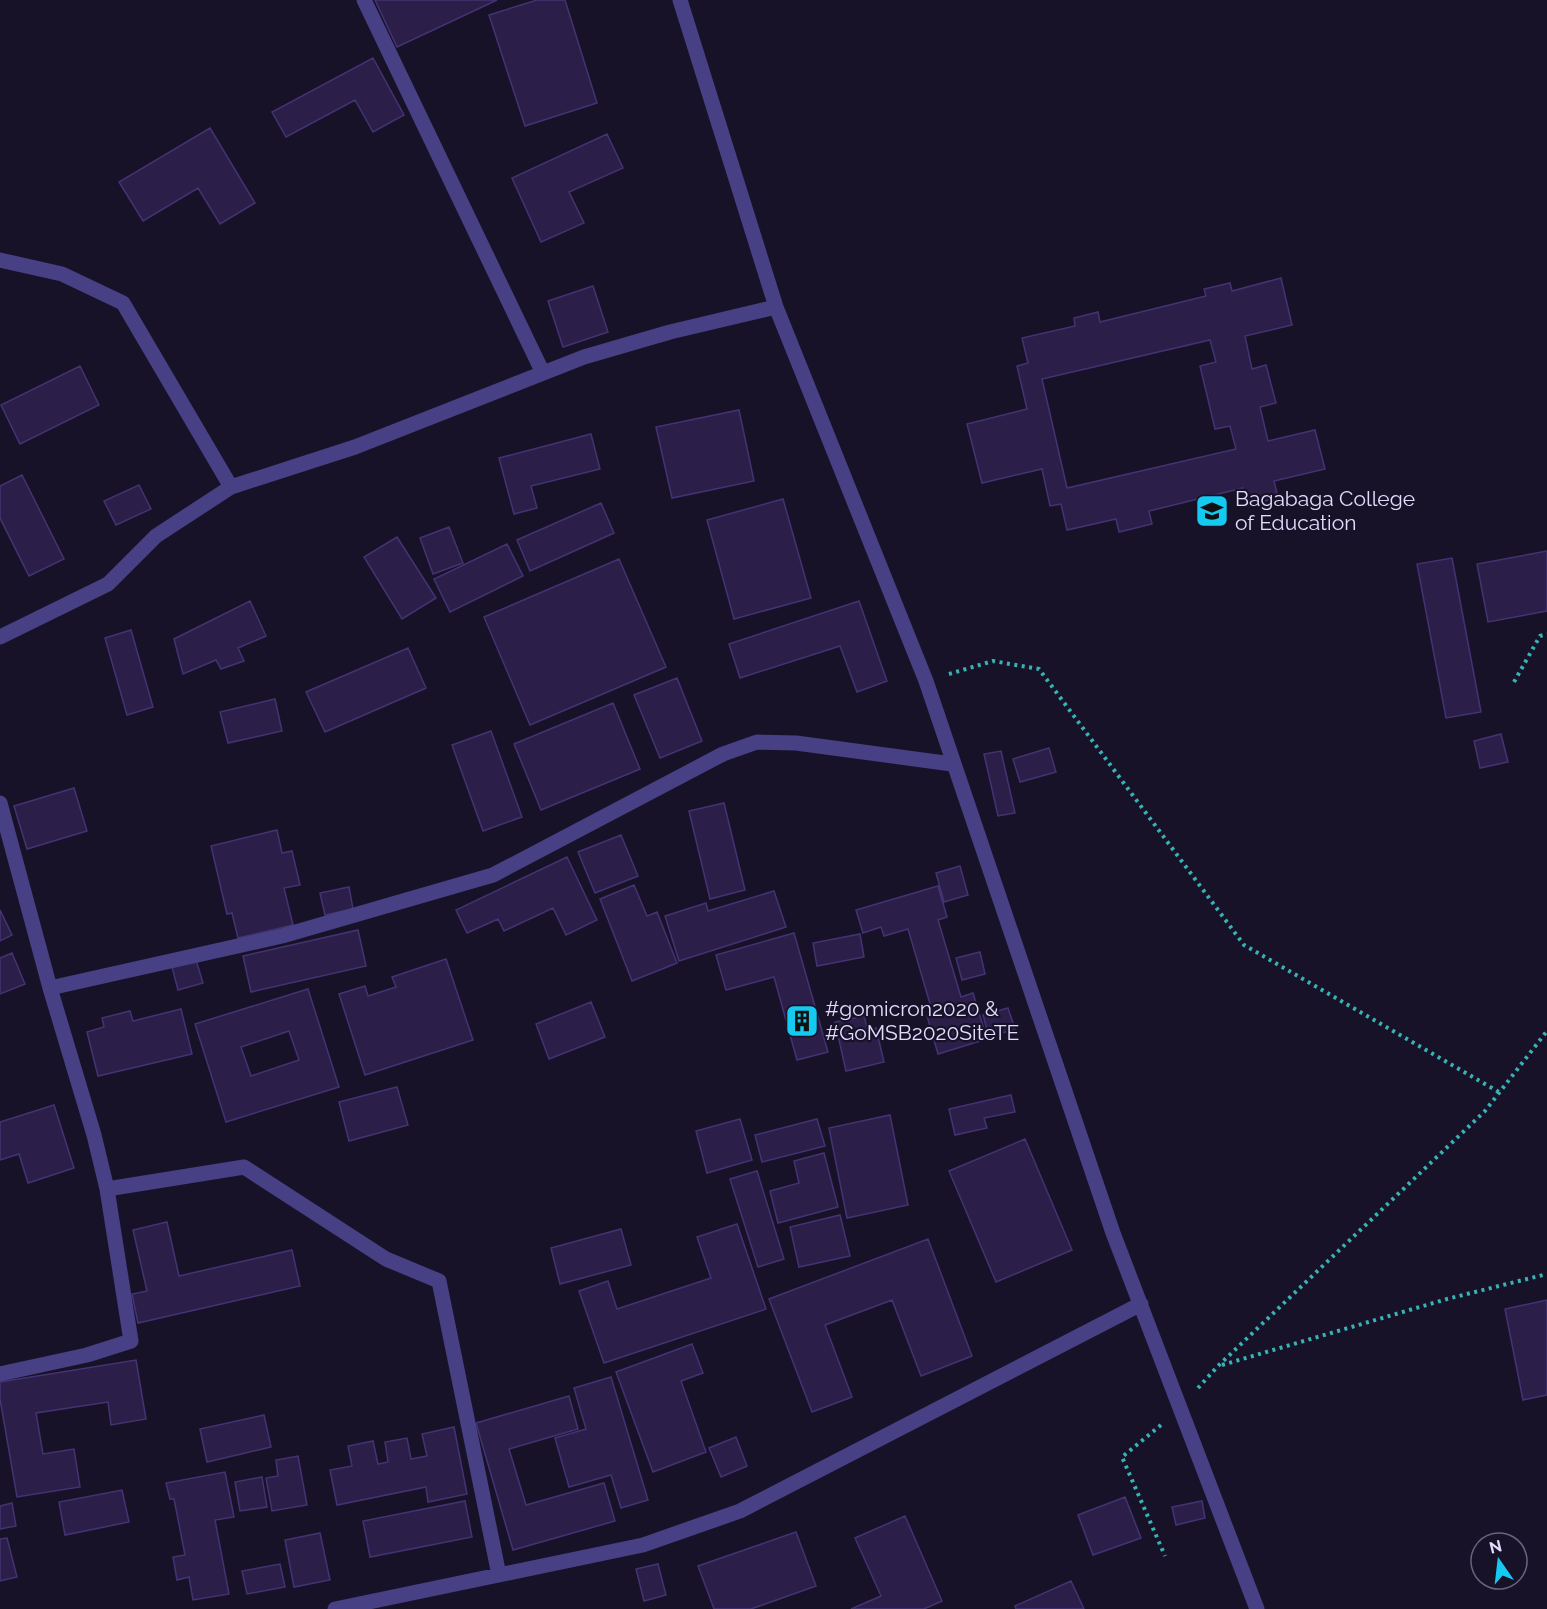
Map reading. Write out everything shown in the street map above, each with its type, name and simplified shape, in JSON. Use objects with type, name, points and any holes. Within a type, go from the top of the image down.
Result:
[{"type":"street","points":[[364,0],[543,373]]},
{"type":"street","points":[[680,0],[776,307],[926,681],[952,764],[1113,1233],[1257,1609]]},
{"type":"street","points":[[0,260],[62,274],[123,303],[231,487]]},
{"type":"street","points":[[0,637],[108,584],[156,536],[231,487],[355,447],[584,357],[670,332],[776,307]]},
{"type":"street","points":[[50,988],[282,936],[493,875],[723,754],[757,742],[796,743],[952,764]]},
{"type":"street","points":[[0,803],[107,1189],[131,1341],[87,1355],[0,1374]]},
{"type":"street","points":[[107,1189],[244,1167],[386,1258],[439,1281],[499,1575]]},
{"type":"street","points":[[335,1609],[644,1545],[740,1511],[1141,1304]]},
{"type":"path","points":[[1514,682],[1540,636],[1547,634]]},
{"type":"path","points":[[926,681],[993,661],[1040,669],[1244,945],[1499,1092]]},
{"type":"path","points":[[1165,1556],[1122,1457],[1179,1410],[1218,1366],[1485,1111],[1547,1031]]},
{"type":"path","points":[[1218,1366],[1447,1299],[1547,1274]]},
{"type":"building","points":[[375,0],[497,0],[397,47]]},
{"type":"building","points":[[537,0],[565,0],[597,103],[525,126],[489,15]]},
{"type":"building","points":[[373,58],[404,115],[373,132],[355,100],[286,137],[272,112]]},
{"type":"building","points":[[210,128],[255,203],[220,224],[198,188],[143,221],[119,182]]},
{"type":"building","points":[[607,134],[623,168],[569,192],[584,223],[541,242],[512,178]]},
{"type":"building","points":[[1281,278],[1292,325],[1245,336],[1252,369],[1266,365],[1276,403],[1260,407],[1268,441],[1315,430],[1325,469],[1274,481],[1278,498],[1247,505],[1243,488],[1149,511],[1152,524],[1119,532],[1116,519],[1067,530],[1061,504],[1050,506],[1042,469],[982,483],[967,424],[1027,409],[1017,366],[1028,363],[1022,338],[1075,326],[1074,318],[1098,312],[1100,322],[1206,296],[1204,289],[1230,283],[1232,291]],"holes":[[[1210,340],[1216,362],[1200,366],[1215,429],[1230,426],[1236,449],[1067,488],[1042,379]]]},
{"type":"building","points":[[593,286],[608,332],[563,347],[548,301]]},
{"type":"building","points":[[80,366],[99,405],[20,444],[1,405]]},
{"type":"building","points":[[739,410],[754,481],[672,498],[656,427]]},
{"type":"building","points":[[591,434],[600,469],[531,486],[537,508],[514,514],[499,458]]},
{"type":"building","points":[[22,475],[64,559],[29,576],[0,518],[0,486]]},
{"type":"building","points":[[139,485],[151,509],[116,525],[104,501]]},
{"type":"building","points":[[783,499],[811,598],[734,619],[707,520]]},
{"type":"building","points":[[601,503],[614,533],[530,571],[517,540]]},
{"type":"building","points":[[449,527],[463,563],[433,574],[420,538]]},
{"type":"building","points":[[397,537],[436,598],[402,619],[364,557]]},
{"type":"building","points":[[507,544],[523,576],[450,612],[434,579]]},
{"type":"building","points":[[1547,551],[1547,611],[1488,622],[1477,564]]},
{"type":"building","points":[[1452,558],[1481,712],[1446,718],[1417,564]]},
{"type":"building","points":[[619,559],[666,667],[530,725],[484,617]]},
{"type":"building","points":[[250,601],[266,636],[238,648],[244,661],[221,669],[216,660],[183,674],[174,639]]},
{"type":"building","points":[[859,601],[887,681],[857,692],[840,646],[740,678],[729,644]]},
{"type":"building","points":[[131,630],[153,707],[127,715],[105,638]]},
{"type":"building","points":[[408,648],[426,688],[325,732],[306,692]]},
{"type":"building","points":[[677,678],[702,741],[660,758],[634,695]]},
{"type":"building","points":[[275,699],[282,731],[228,743],[220,712]]},
{"type":"building","points":[[613,703],[640,769],[541,810],[514,744]]},
{"type":"building","points":[[491,731],[522,817],[483,831],[452,745]]},
{"type":"building","points":[[1501,734],[1508,762],[1480,768],[1474,741]]},
{"type":"building","points":[[1049,748],[1056,772],[1020,782],[1013,759]]},
{"type":"building","points":[[1001,751],[1015,813],[998,816],[984,754]]},
{"type":"building","points":[[74,788],[87,831],[27,849],[14,806]]},
{"type":"building","points":[[724,803],[745,890],[710,899],[689,811]]},
{"type":"building","points":[[277,830],[282,853],[292,851],[300,885],[284,888],[293,925],[238,938],[232,913],[227,914],[211,846]]},
{"type":"building","points":[[621,835],[638,876],[595,893],[578,852]]},
{"type":"building","points":[[567,857],[597,920],[566,935],[553,908],[504,931],[498,919],[467,933],[456,910]]},
{"type":"building","points":[[960,866],[968,895],[944,902],[936,873]]},
{"type":"building","points":[[634,885],[647,916],[657,912],[677,963],[632,981],[600,899]]},
{"type":"building","points":[[938,886],[947,917],[938,920],[961,997],[973,993],[987,1039],[938,1054],[927,1016],[933,1014],[908,929],[884,936],[881,927],[863,933],[856,910]]},
{"type":"building","points":[[349,887],[353,909],[325,915],[320,893]]},
{"type":"building","points":[[774,891],[786,927],[679,961],[665,916],[706,903],[708,911]]},
{"type":"building","points":[[0,910],[12,935],[0,941]]},
{"type":"building","points":[[358,930],[366,966],[251,992],[243,956]]},
{"type":"building","name":"#gomicron2020 & #GoMSB2020SiteTE","points":[[794,933],[828,1052],[797,1060],[774,977],[726,990],[716,955]]},
{"type":"building","points":[[860,934],[864,957],[817,966],[813,943]]},
{"type":"building","points":[[980,952],[985,974],[962,980],[956,958]]},
{"type":"building","points":[[12,953],[25,984],[0,994],[0,958]]},
{"type":"building","points":[[446,959],[473,1040],[365,1075],[339,994],[365,986],[368,996],[396,987],[392,977]]},
{"type":"building","points":[[196,960],[203,983],[178,990],[172,967]]},
{"type":"building","points":[[308,989],[339,1087],[226,1122],[195,1024]],"holes":[[[289,1031],[299,1060],[251,1076],[241,1047]]]},
{"type":"building","points":[[591,1002],[605,1037],[549,1059],[536,1024]]},
{"type":"building","points":[[1008,1008],[1015,1029],[989,1037],[983,1015]]},
{"type":"building","points":[[181,1009],[192,1054],[98,1076],[87,1032],[104,1027],[102,1018],[130,1011],[133,1021]]},
{"type":"building","points":[[864,1016],[868,1031],[876,1028],[884,1062],[846,1071],[835,1022]]},
{"type":"building","points":[[397,1087],[408,1125],[349,1141],[339,1102]]},
{"type":"building","points":[[1011,1095],[1015,1112],[984,1118],[987,1128],[955,1135],[949,1109]]},
{"type":"building","points":[[54,1105],[74,1168],[28,1183],[19,1154],[0,1160],[0,1122]]},
{"type":"building","points":[[890,1115],[908,1205],[847,1218],[829,1128]]},
{"type":"building","points":[[740,1119],[752,1160],[707,1173],[696,1131]]},
{"type":"building","points":[[817,1119],[825,1146],[762,1162],[755,1135]]},
{"type":"building","points":[[1025,1139],[1072,1250],[996,1282],[949,1171]]},
{"type":"building","points":[[824,1153],[838,1207],[778,1223],[770,1191],[799,1183],[794,1161]]},
{"type":"building","points":[[757,1171],[784,1259],[758,1267],[730,1179]]},
{"type":"building","points":[[840,1215],[850,1256],[799,1267],[790,1227]]},
{"type":"building","points":[[167,1222],[179,1276],[292,1250],[300,1286],[138,1323],[132,1294],[147,1291],[133,1230]]},
{"type":"building","points":[[737,1224],[766,1309],[604,1363],[579,1291],[608,1281],[617,1309],[711,1278],[697,1237]]},
{"type":"building","points":[[621,1229],[631,1265],[560,1284],[551,1248]]},
{"type":"building","points":[[928,1239],[972,1356],[921,1376],[892,1300],[825,1325],[852,1397],[812,1412],[769,1299]]},
{"type":"building","points":[[1547,1300],[1547,1395],[1523,1400],[1505,1309]]},
{"type":"building","points":[[692,1344],[703,1373],[681,1381],[706,1452],[653,1472],[616,1372]]},
{"type":"building","points":[[136,1360],[146,1419],[111,1425],[108,1402],[36,1413],[43,1454],[74,1449],[80,1487],[17,1497],[0,1399],[0,1382]]},
{"type":"building","points":[[611,1377],[648,1500],[621,1508],[611,1475],[569,1487],[555,1438],[586,1429],[574,1388]]},
{"type":"building","points":[[569,1396],[578,1429],[509,1449],[526,1505],[604,1483],[615,1521],[513,1550],[476,1423]]},
{"type":"building","points":[[264,1415],[271,1447],[207,1462],[200,1429]]},
{"type":"building","points":[[454,1427],[467,1494],[428,1502],[426,1487],[337,1505],[330,1470],[352,1466],[348,1446],[373,1441],[378,1464],[388,1462],[385,1442],[407,1438],[411,1459],[427,1456],[422,1434]]},
{"type":"building","points":[[736,1437],[747,1466],[721,1477],[709,1448]]},
{"type":"building","points":[[298,1456],[307,1505],[272,1511],[266,1478],[278,1476],[276,1460]]},
{"type":"building","points":[[225,1472],[234,1517],[215,1520],[229,1594],[193,1600],[189,1577],[177,1580],[173,1557],[185,1555],[174,1499],[170,1499],[166,1483]]},
{"type":"building","points":[[262,1477],[267,1507],[240,1511],[235,1482]]},
{"type":"building","points":[[122,1490],[129,1522],[65,1535],[59,1502]]},
{"type":"building","points":[[1125,1497],[1141,1538],[1093,1555],[1078,1515]]},
{"type":"building","points":[[465,1501],[472,1537],[370,1557],[363,1521]]},
{"type":"building","points":[[1202,1501],[1205,1518],[1176,1525],[1172,1507]]},
{"type":"building","points":[[12,1503],[16,1526],[0,1529],[0,1506]]},
{"type":"building","points":[[905,1516],[942,1601],[924,1609],[851,1609],[881,1596],[855,1538]]},
{"type":"building","points":[[796,1532],[816,1586],[751,1609],[714,1609],[698,1566]]},
{"type":"building","points":[[320,1533],[330,1580],[294,1587],[285,1540]]},
{"type":"building","points":[[7,1538],[17,1577],[0,1581],[0,1539]]},
{"type":"building","points":[[280,1564],[285,1587],[247,1594],[242,1571]]},
{"type":"building","points":[[658,1564],[666,1595],[644,1601],[636,1569]]},
{"type":"building","points":[[1071,1581],[1084,1609],[1016,1609],[1015,1606]]},
{"type":"place","name":"Bagabaga College of Education","points":[[1212,511]]},
{"type":"place","name":"#gomicron2020 & #GoMSB2020SiteTE","points":[[802,1021]]}]
